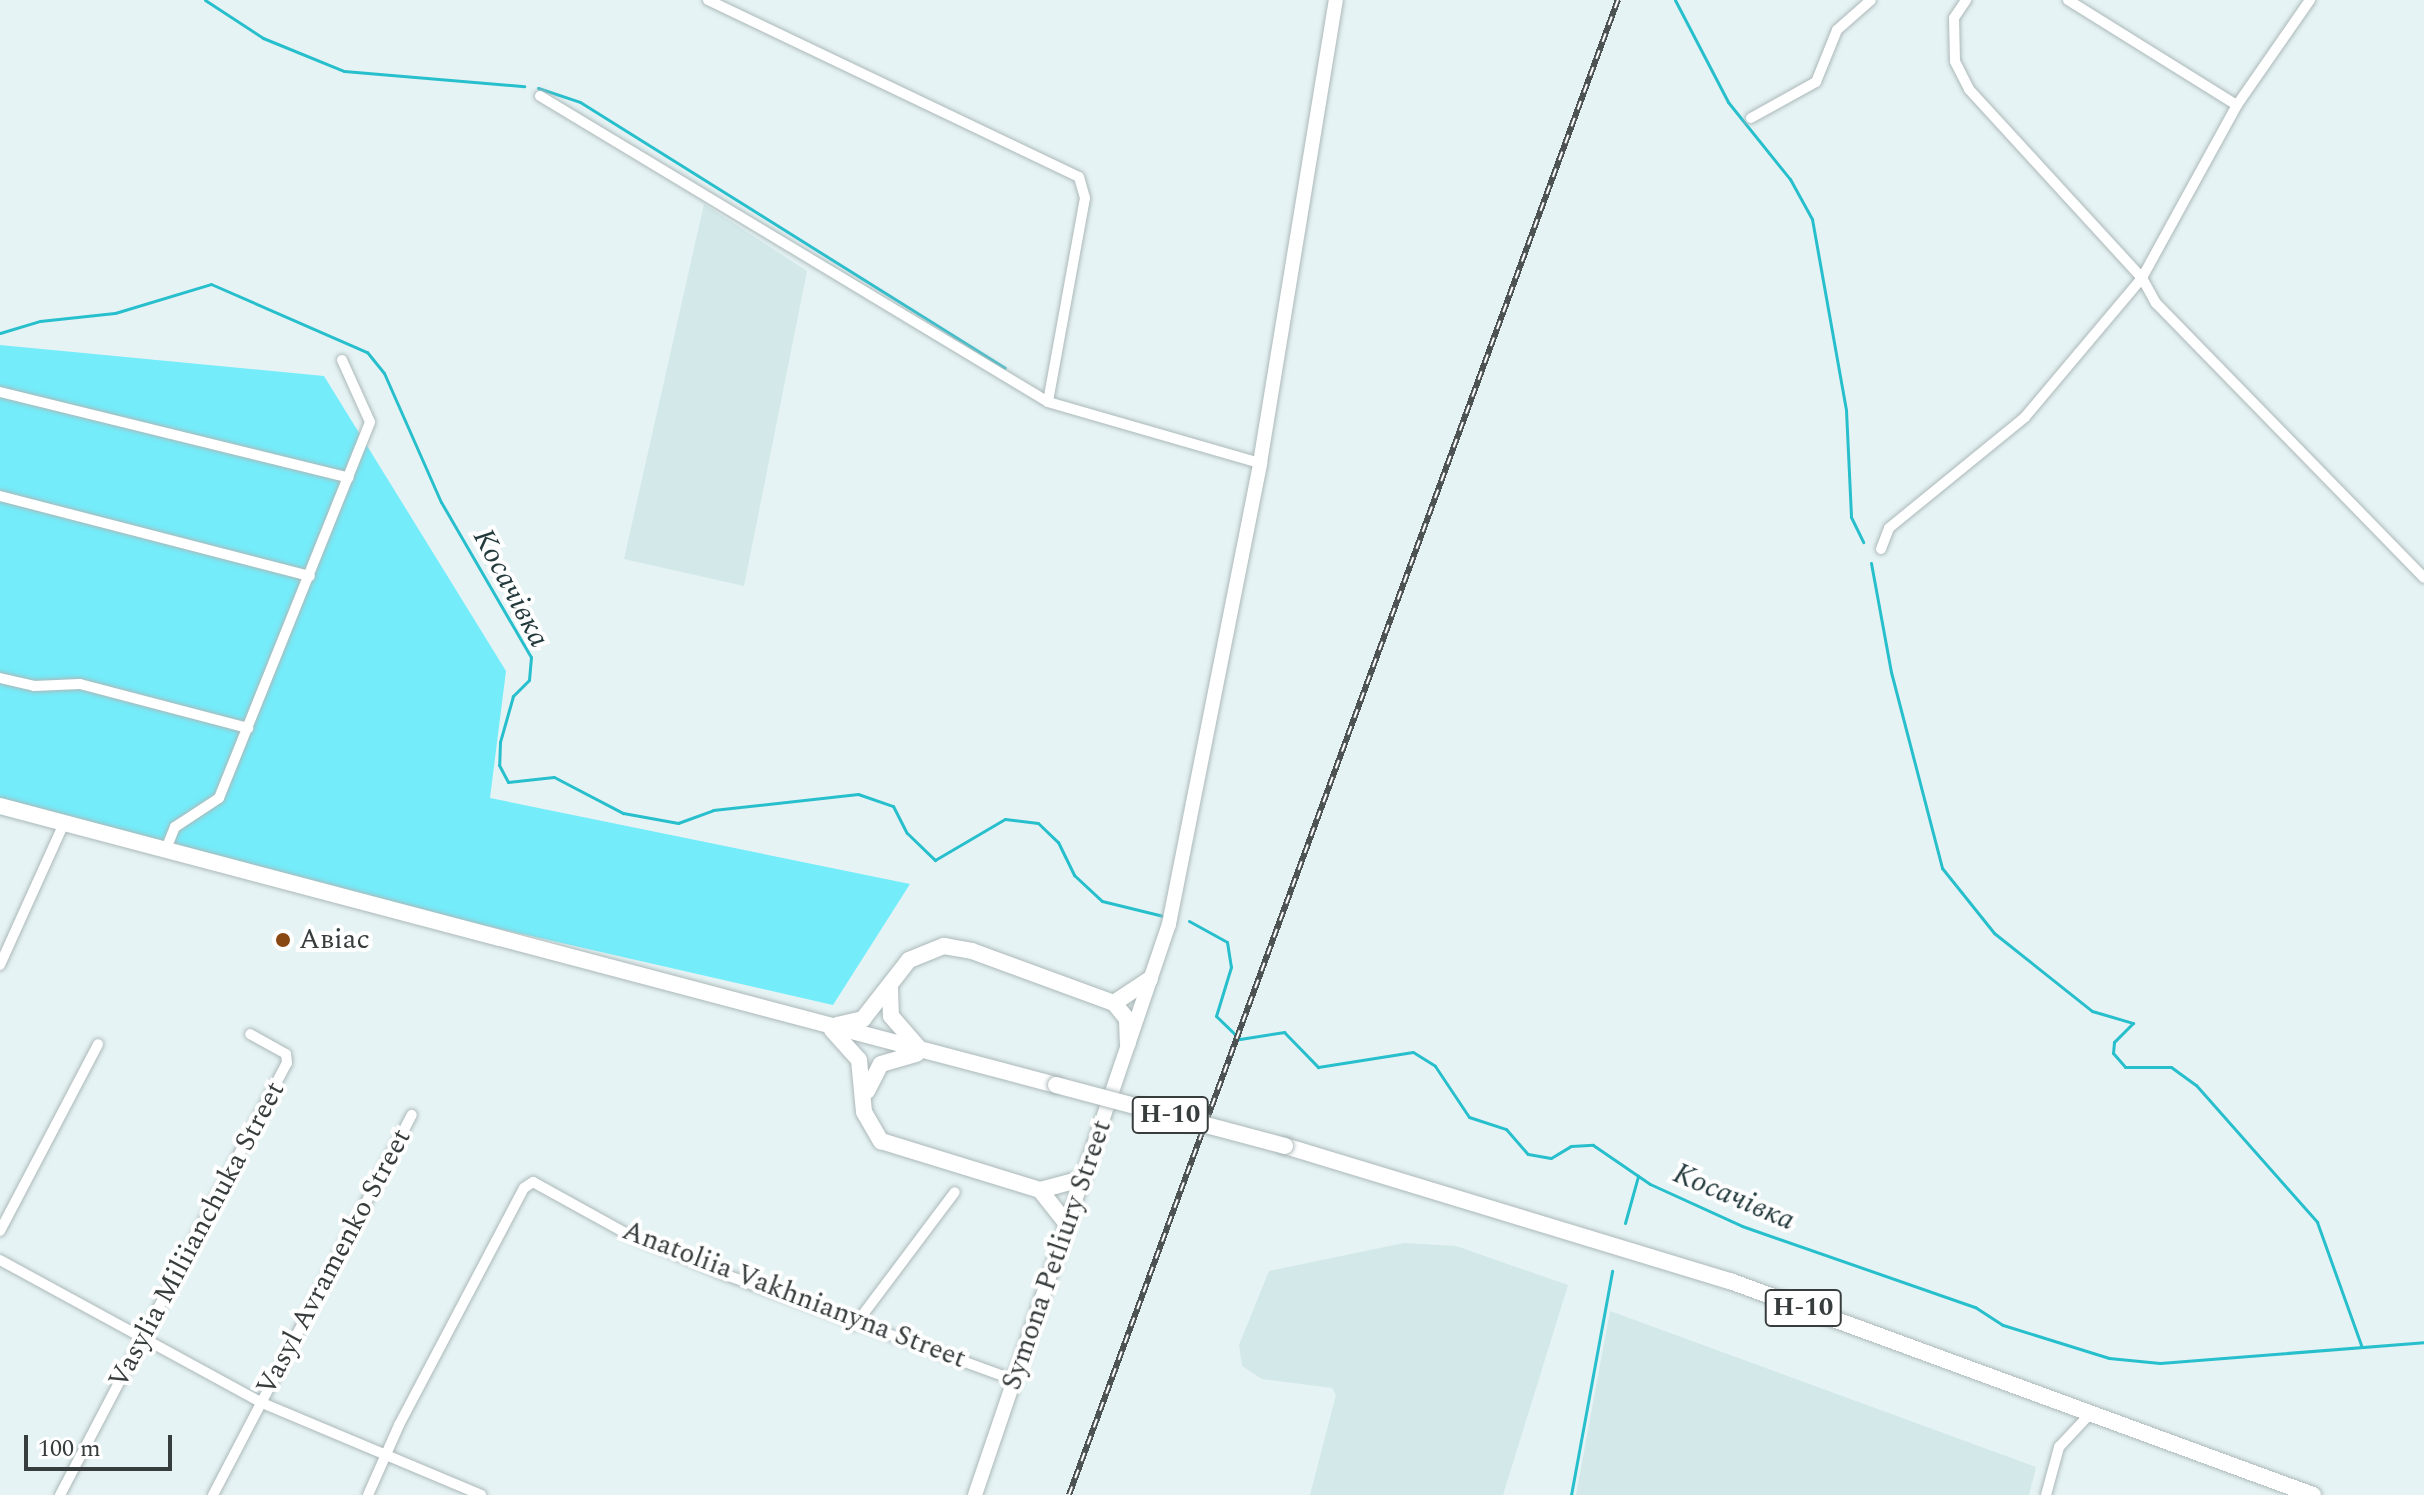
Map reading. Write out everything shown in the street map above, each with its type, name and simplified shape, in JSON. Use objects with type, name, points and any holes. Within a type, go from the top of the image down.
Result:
[{"type":"main road","name":"Н-10","points":[[0,806],[1285,1146],[1716,1276],[2313,1495]]},
{"type":"main road","points":[[826,1025],[863,1019],[919,952],[944,946],[1114,1003],[1127,1019],[1128,1043]]},
{"type":"main road","points":[[1114,1003],[1150,979]]},
{"type":"main road","points":[[890,987],[898,1028],[928,1053]]},
{"type":"main road","points":[[826,1025],[859,1060],[864,1112],[881,1141],[1040,1190],[1082,1179]]},
{"type":"main road","points":[[864,1112],[872,1073],[881,1064],[928,1053]]},
{"type":"main road","points":[[1040,1190],[1067,1224]]},
{"type":"street","points":[[708,0],[1079,177],[1085,198],[1048,402]]},
{"type":"street","name":"Symona Petliury Street","points":[[975,1495],[1169,924],[1260,463],[1336,0]]},
{"type":"street","points":[[1751,118],[1816,82],[1837,30],[1871,0]]},
{"type":"street","points":[[1966,0],[1954,18],[1954,32],[1955,61],[1969,89],[2142,278],[2156,303],[2424,578]]},
{"type":"street","points":[[2068,0],[2237,105]]},
{"type":"street","points":[[1881,549],[1889,528],[2025,417],[2142,278],[2237,105],[2310,0]]},
{"type":"street","points":[[540,96],[1048,402],[1260,463]]},
{"type":"street","points":[[166,849],[175,827],[219,798],[370,422],[342,360]]},
{"type":"street","points":[[0,392],[349,478]]},
{"type":"street","points":[[0,496],[310,576]]},
{"type":"street","points":[[0,678],[34,686],[80,684],[248,728]]},
{"type":"street","points":[[0,965],[64,823]]},
{"type":"street","name":"Vasylia Miliianchuka Street","points":[[60,1495],[146,1338],[288,1060],[250,1034]]},
{"type":"street","points":[[0,1231],[98,1044]]},
{"type":"street","name":"Vasyl Avramenko Street","points":[[213,1495],[412,1115]]},
{"type":"street","name":"Anatoliia Vakhnianyna Street","points":[[387,1458],[524,1188],[533,1182],[629,1235],[855,1325],[1015,1380]]},
{"type":"street","points":[[855,1325],[955,1192]]},
{"type":"street","points":[[0,1260],[260,1402],[481,1495]]},
{"type":"street","points":[[2046,1495],[2059,1447],[2089,1415]]},
{"type":"street","points":[[368,1495],[387,1458]]},
{"type":"shaded area","points":[[704,204],[807,271],[744,586],[624,559]]},
{"type":"shaded area","points":[[0,345],[324,376],[506,671],[490,798],[910,884],[833,1005],[0,815]]},
{"type":"shaded area","points":[[1404,1243],[1456,1246],[1568,1285],[1503,1495],[1310,1495],[1336,1395],[1332,1388],[1262,1379],[1242,1366],[1239,1345],[1269,1271]]},
{"type":"shaded area","points":[[1610,1311],[2036,1467],[2029,1495],[1576,1495]]},
{"type":"waterway","points":[[205,0],[263,38],[344,71],[524,86]]},
{"type":"waterway","points":[[1675,0],[1728,102],[1790,179],[1812,219],[1846,410],[1851,517],[1863,542]]},
{"type":"waterway","points":[[538,88],[580,102],[1005,368]]},
{"type":"waterway","name":"Косачівка","points":[[0,333],[40,321],[115,313],[211,284],[367,352],[384,373],[441,502],[531,657],[529,680],[513,696],[500,742],[499,765],[508,782],[554,777],[623,813],[678,823],[713,810],[858,794],[893,806],[907,833],[935,860],[1005,819],[1038,823],[1058,842],[1074,875],[1102,901],[1163,916]]},
{"type":"waterway","points":[[1871,563],[1891,672],[1942,868],[1994,933],[2092,1011],[2133,1023],[2114,1042],[2113,1053],[2125,1067],[2171,1067],[2196,1085],[2317,1222],[2361,1345]]},
{"type":"waterway","name":"Косачівка","points":[[1189,921],[1227,942],[1231,967],[1216,1016],[1240,1039],[1284,1032],[1318,1067],[1413,1052],[1435,1066],[1469,1117],[1506,1129],[1528,1154],[1551,1158],[1571,1146],[1593,1145],[1650,1184],[1742,1226],[1975,1307],[2003,1325],[2109,1358],[2160,1363],[2424,1342]]},
{"type":"waterway","points":[[1625,1223],[1638,1176]]},
{"type":"waterway","points":[[1571,1495],[1612,1271]]},
{"type":"railway","points":[[1069,1495],[1618,0]]},
{"type":"place","name":"Авіас","points":[[283,940]]}]
